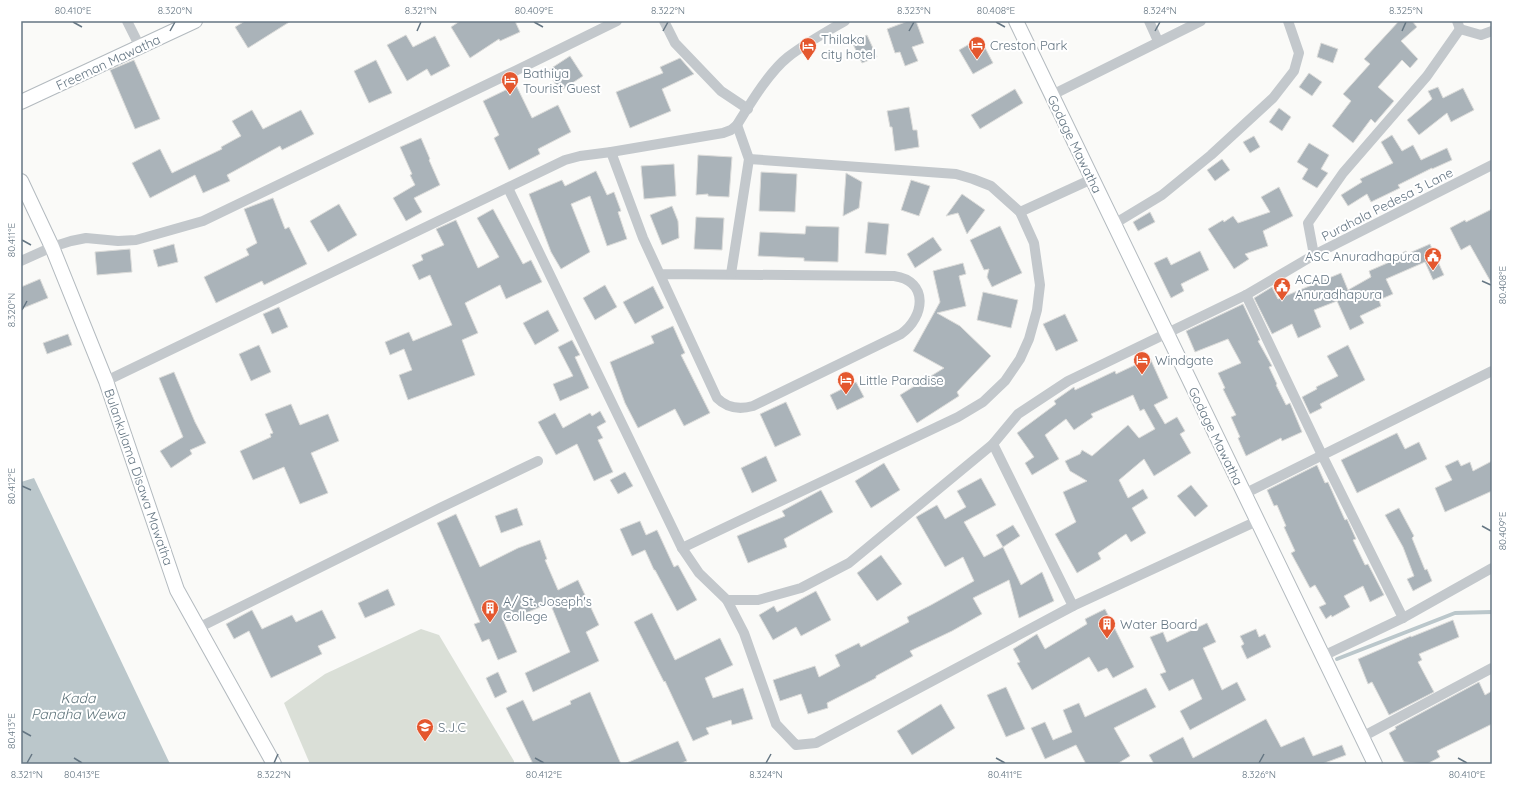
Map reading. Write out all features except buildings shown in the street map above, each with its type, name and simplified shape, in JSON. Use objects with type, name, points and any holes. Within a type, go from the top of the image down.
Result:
[{"type":"street","points":[[127,21],[140,46]]},
{"type":"street","name":"Freeman Mawatha","points":[[21,102],[195,21]]},
{"type":"street","points":[[21,261],[52,247],[86,238],[118,241],[136,240],[203,221],[617,21]]},
{"type":"street","points":[[664,21],[675,43],[721,91],[748,109]]},
{"type":"street","points":[[106,381],[564,160],[580,156],[723,133],[731,130],[737,125],[765,84],[788,57],[845,21]]},
{"type":"street","name":"Godage Mawatha","points":[[1016,21],[1375,764]]},
{"type":"street","points":[[1149,21],[1158,41]]},
{"type":"street","points":[[1052,95],[1158,41],[1201,21]]},
{"type":"street","points":[[1114,224],[1162,195],[1211,155],[1273,98],[1294,71],[1299,54],[1288,21]]},
{"type":"street","points":[[1314,256],[1308,223],[1343,173],[1427,76],[1459,25],[1481,35],[1492,31]]},
{"type":"street","points":[[731,274],[749,159],[737,125]]},
{"type":"street","points":[[611,152],[644,238],[660,274],[717,398],[721,402],[743,409],[753,406],[901,334],[912,324],[919,307],[917,289],[908,279],[902,277],[660,274]]},
{"type":"street","points":[[682,548],[958,418],[984,402],[1005,381],[1020,359],[1029,338],[1037,310],[1040,285],[1034,243],[1020,212],[991,186],[956,174],[749,159]]},
{"type":"street","name":"Purahala Pedesa 3 Lane","points":[[727,600],[758,600],[802,588],[849,562],[993,444],[1018,414],[1068,381],[1246,295],[1314,256],[1492,165]]},
{"type":"street","points":[[1020,212],[1092,179]]},
{"type":"street","name":"Bulankulama Disawa Mawatha","points":[[21,181],[52,247],[106,381],[177,590],[274,764]]},
{"type":"street","points":[[508,188],[682,548],[698,573],[727,600],[744,633],[776,724],[796,745],[816,743],[1073,606],[1257,521]]},
{"type":"street","points":[[1246,295],[1322,455],[1403,618]]},
{"type":"street","points":[[1244,494],[1492,371]]},
{"type":"street","points":[[993,444],[1073,606]]},
{"type":"street","points":[[198,628],[538,461]]},
{"type":"street","points":[[1323,656],[1403,618],[1492,568]]},
{"type":"street","points":[[1362,738],[1492,668]]},
{"type":"shaded area","points":[[421,629],[439,635],[514,761],[514,764],[310,764],[284,703],[325,674]]},
{"type":"water","name":"Kada Panaha Wewa","points":[[34,478],[170,764],[21,764],[21,482]]},
{"type":"waterway","points":[[1337,659],[1455,613],[1492,612]]},
{"type":"place","name":"Creston Park","points":[[977,60]]},
{"type":"place","name":"Thilaka city hotel","points":[[808,61]]},
{"type":"place","name":"Bathiya Tourist Guest","points":[[510,95]]},
{"type":"place","name":"ASC Anuradhapura","points":[[1433,271]]},
{"type":"place","name":"ACAD Anuradhapura","points":[[1282,301]]},
{"type":"place","name":"Windgate","points":[[1142,375]]},
{"type":"place","name":"Little Paradise","points":[[846,395]]},
{"type":"place","name":"A/ St. Joseph's College","points":[[490,623]]},
{"type":"place","name":"Water Board","points":[[1107,639]]},
{"type":"place","name":"S.J.C","points":[[425,742]]}]
